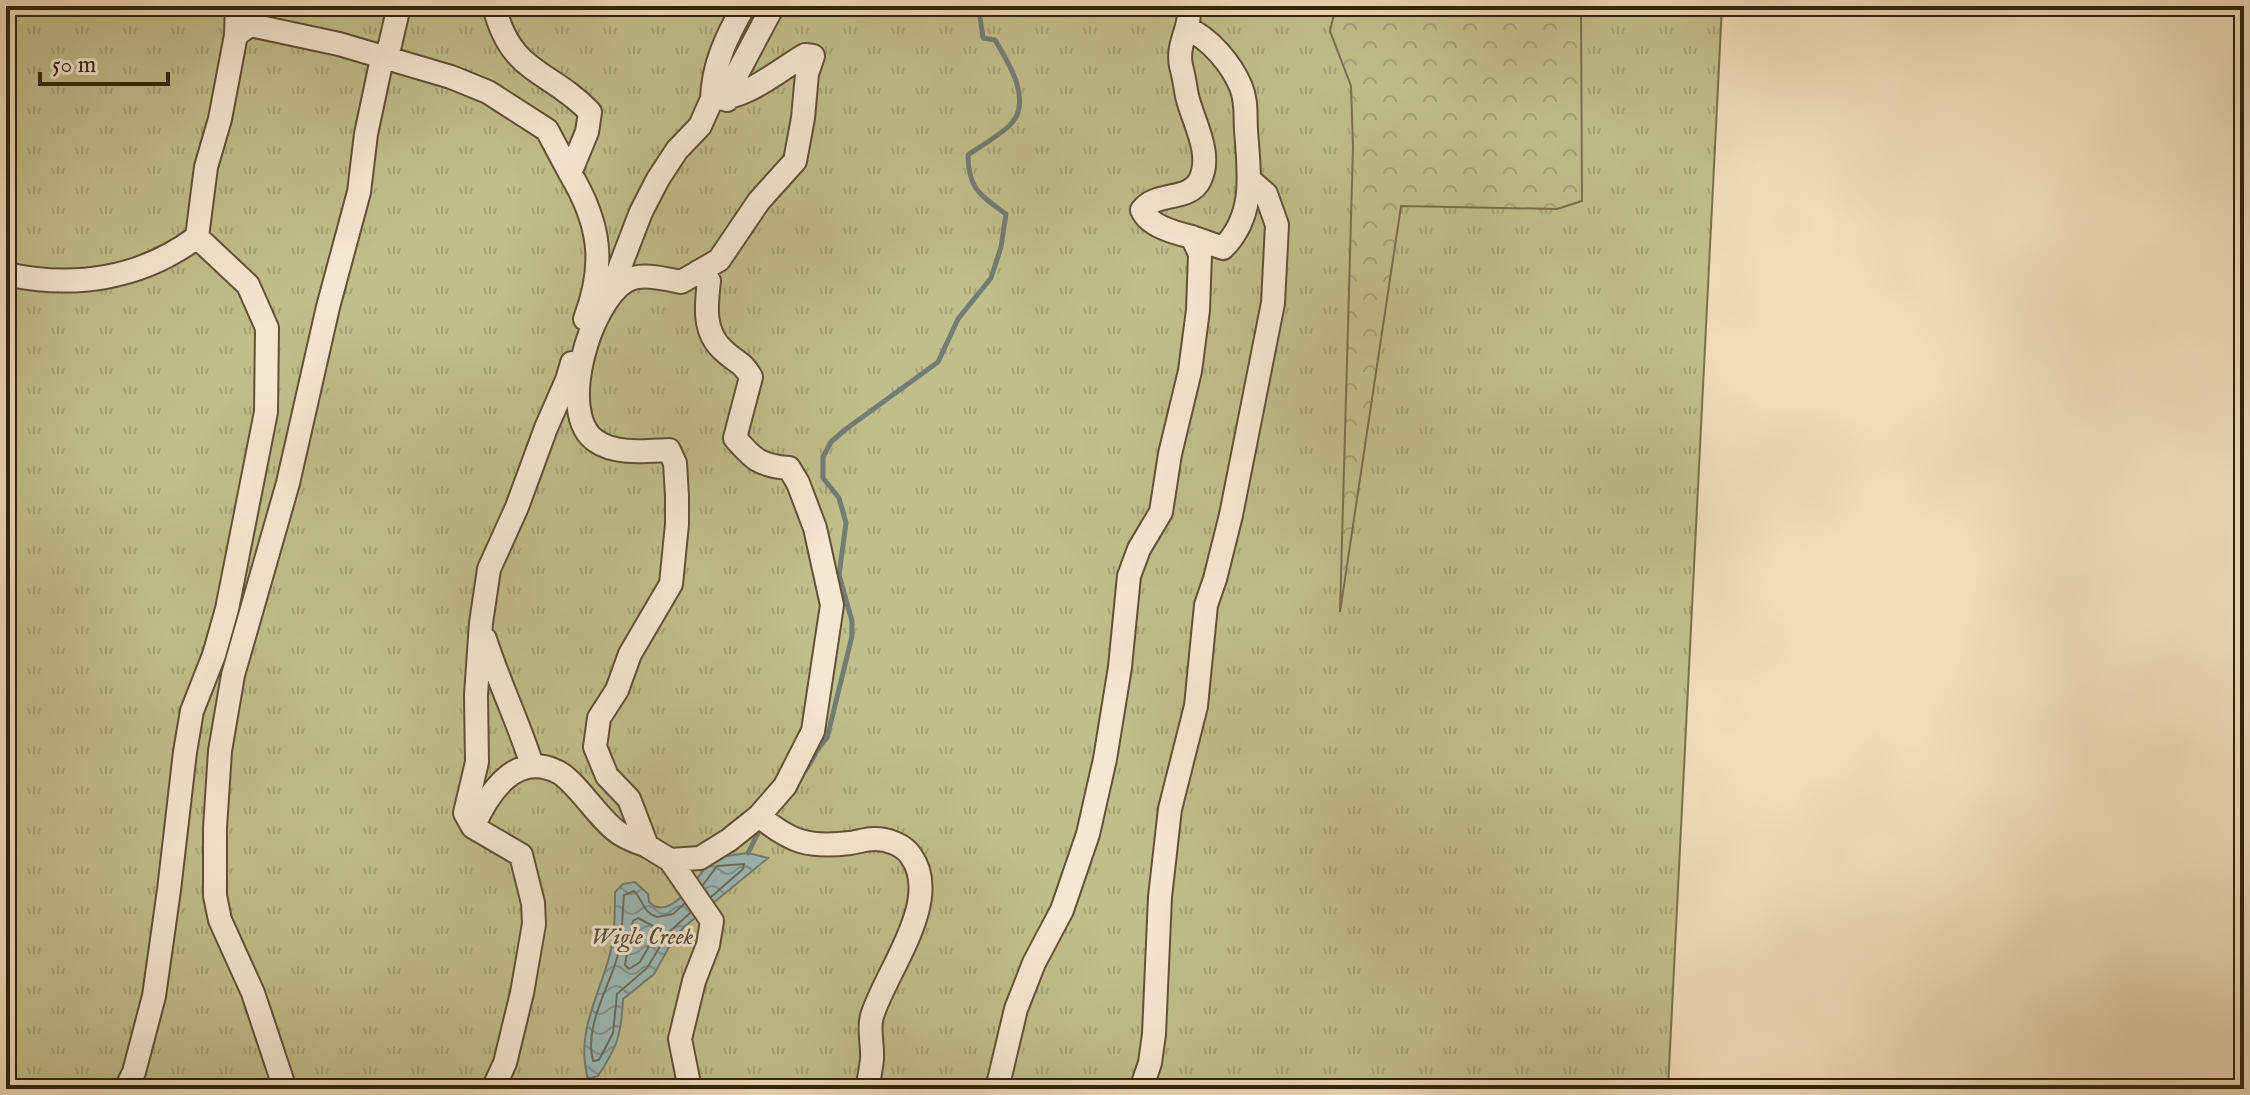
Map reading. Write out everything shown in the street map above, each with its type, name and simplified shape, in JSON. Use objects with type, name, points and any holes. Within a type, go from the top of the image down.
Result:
[{"type":"lane","points":[[6,274],[38,281],[108,279],[173,255],[197,237],[206,167],[220,119],[236,35],[237,6]]},
{"type":"lane","points":[[285,1089],[253,993],[220,920],[215,896],[220,751],[233,675],[288,483],[328,307],[359,192],[366,134],[399,6]]},
{"type":"lane","points":[[494,6],[500,30],[510,48],[531,68],[578,99],[590,112],[587,132],[570,173]]},
{"type":"lane","points":[[720,100],[713,76],[727,37],[744,6]]},
{"type":"lane","points":[[647,846],[629,799],[607,776],[595,747],[599,718],[617,690],[630,654],[671,584],[677,524],[675,463],[669,450],[613,449],[594,440],[581,422],[578,382],[588,335],[617,279],[641,212],[658,179],[677,150],[720,100],[773,6]]},
{"type":"lane","points":[[1192,13],[1201,35],[1227,62],[1242,88],[1246,111],[1250,180],[1246,206],[1234,236],[1223,248],[1175,233],[1146,219],[1142,210],[1147,203],[1188,193],[1200,182],[1204,164],[1202,144],[1187,96],[1179,46],[1192,13]]},
{"type":"lane","points":[[236,35],[250,25],[279,30],[385,57],[488,92],[547,130],[587,200],[599,252],[594,295],[578,336],[567,380],[489,569],[481,623],[476,695],[477,762],[465,813],[473,827],[521,855],[533,903],[534,924],[505,1063],[493,1089]]},
{"type":"lane","points":[[605,302],[628,279],[657,277],[681,282],[719,260],[759,201],[795,161],[807,74],[813,56],[805,55],[749,89],[720,100]]},
{"type":"lane","points":[[1141,1089],[1150,1063],[1154,1034],[1160,897],[1170,809],[1196,706],[1206,605],[1231,515],[1273,303],[1277,225],[1266,194],[1250,180]]},
{"type":"lane","points":[[126,1089],[134,1072],[154,996],[192,711],[214,655],[227,609],[266,412],[267,328],[248,285],[197,237]]},
{"type":"lane","points":[[997,1089],[1016,1009],[1034,963],[1062,910],[1088,834],[1105,759],[1120,667],[1129,576],[1139,549],[1161,512],[1170,454],[1190,371],[1198,310],[1200,254],[1192,237]]},
{"type":"lane","points":[[670,860],[700,858],[729,840],[759,816],[785,786],[813,731],[832,605],[815,528],[798,483],[789,468],[770,467],[753,459],[735,438],[751,377],[743,363],[723,351],[709,331],[706,303],[709,281],[698,272]]},
{"type":"lane","points":[[481,623],[500,687],[532,765]]},
{"type":"lane","points":[[473,827],[487,797],[510,774],[532,765],[560,773],[618,833],[670,860],[712,921],[708,945],[694,981],[680,1039],[690,1089]]},
{"type":"lane","points":[[759,816],[777,830],[805,844],[876,839],[905,847],[916,862],[923,888],[909,938],[891,969],[871,1019],[872,1057],[867,1089]]},
{"type":"green space","points":[[6,6],[1722,6],[1668,1089],[6,1089]]},
{"type":"green space","points":[[1336,6],[1581,6],[1582,201],[1557,209],[1401,206],[1340,612],[1353,147],[1351,86],[1330,31]]},
{"type":"water","name":"Wigle Creek","points":[[748,853],[768,858],[684,927],[674,938],[654,974],[623,999],[614,1048],[598,1076],[588,1079],[584,1046],[586,1030],[612,946],[615,892],[623,884],[635,882],[648,894],[649,902],[657,907],[666,907],[684,894],[712,858]]},
{"type":"waterway","name":"Wigle Creek","points":[[798,779],[827,738],[852,636],[852,621],[839,575],[846,523],[839,498],[823,478],[823,457],[831,442],[846,429],[938,362],[958,319],[991,278],[1001,247],[1006,214],[973,184],[968,155],[1009,126],[1016,117],[1019,95],[1012,71],[995,40],[983,38],[980,17],[984,6]]},
{"type":"waterway","name":"Wigle Creek","points":[[748,853],[761,827]]},
{"type":"waterway","name":"Wigle Creek","points":[[578,1086],[588,1079]]}]
